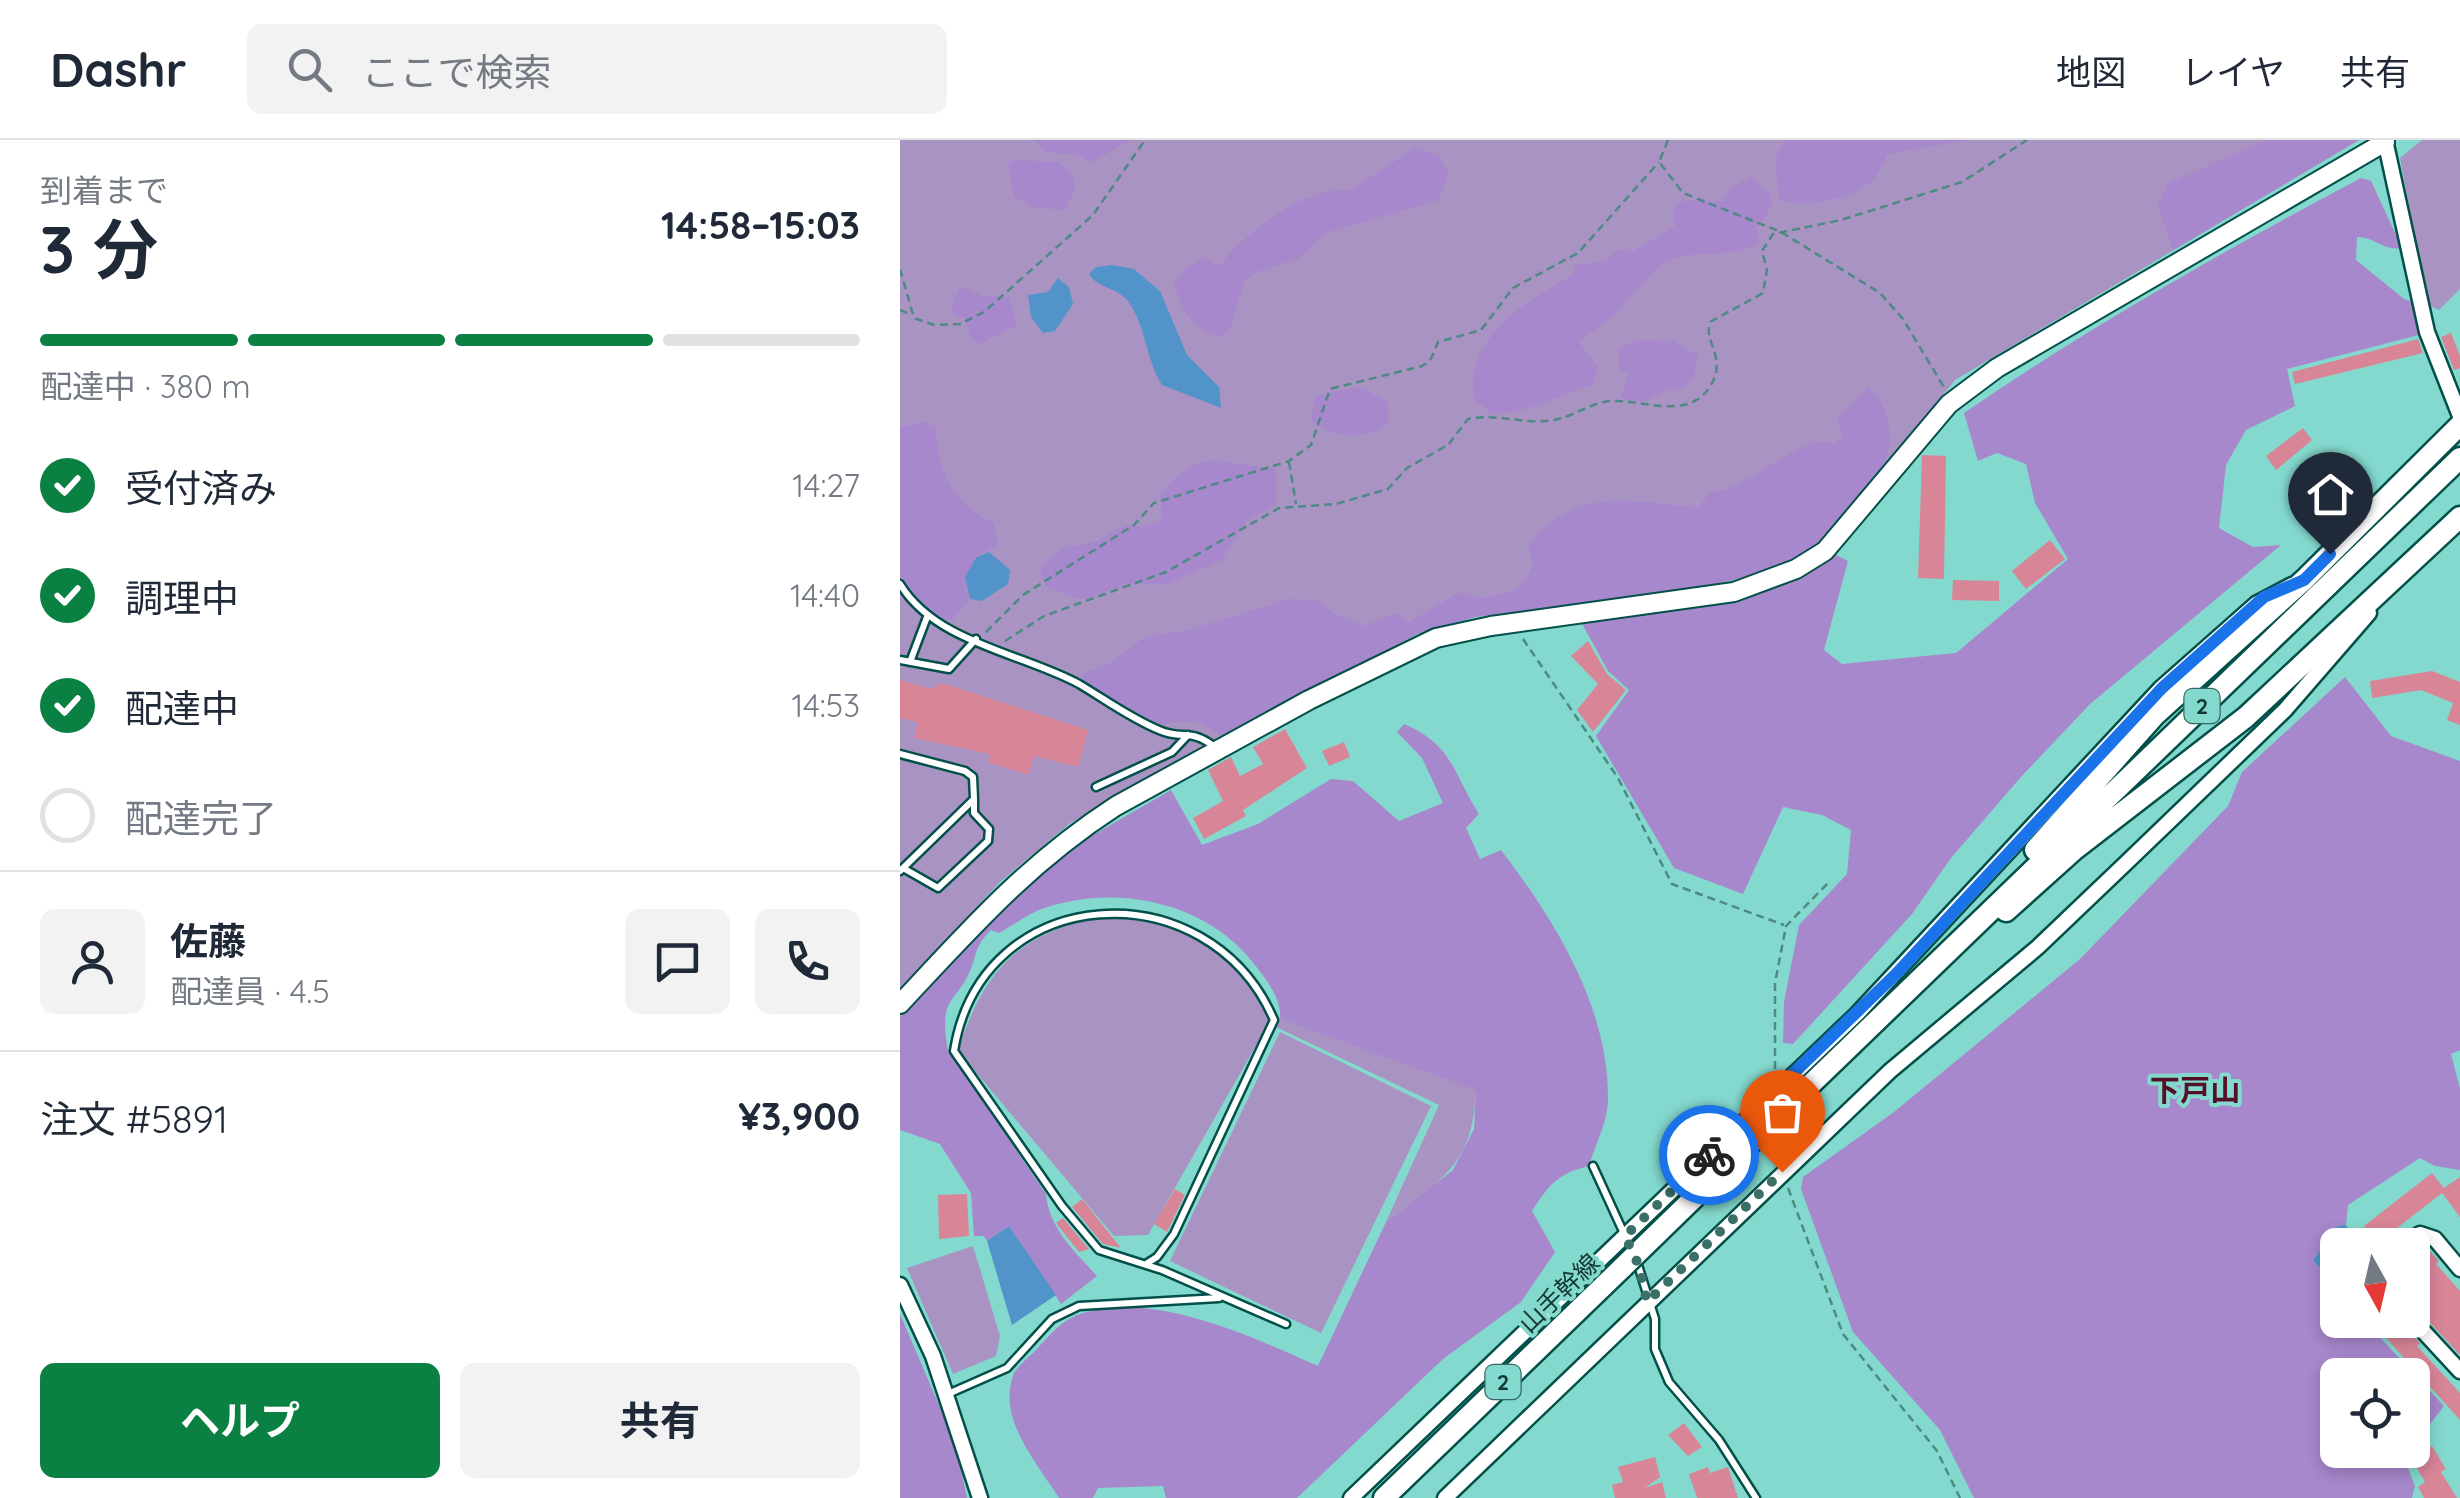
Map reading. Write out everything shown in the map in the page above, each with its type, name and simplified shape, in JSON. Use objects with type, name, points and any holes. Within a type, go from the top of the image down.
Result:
[{"type":"main road","points":[[1962,936],[2126,744],[2304,580],[2460,425]]},
{"type":"main road","name":"山手幹線","points":[[1384,1498],[2460,458]]},
{"type":"main road","points":[[1876,1024],[2075,849],[2246,717],[2460,518]]},
{"type":"street","points":[[900,1004],[1038,860],[1116,806],[1409,648],[1512,622],[1734,592],[1796,569],[1824,551],[1949,404],[2051,333],[2385,141],[2427,332],[2460,416]]},
{"type":"street","points":[[1445,1498],[1890,1070],[2038,947],[2139,851],[2285,710],[2402,575]]},
{"type":"street","points":[[1351,1498],[1910,960],[2162,688],[2264,597],[2304,580]]},
{"type":"street","points":[[2430,1237],[2460,1269]]},
{"type":"street","points":[[900,1285],[921,1324],[980,1498]]},
{"type":"street","points":[[2430,1338],[2460,1371]]},
{"type":"lane","points":[[900,584],[927,617],[1075,682],[1136,720],[1168,734],[1198,734],[1218,750]]},
{"type":"lane","points":[[910,662],[927,617]]},
{"type":"lane","points":[[900,660],[949,669],[977,640]]},
{"type":"lane","points":[[1096,787],[1172,752],[1188,734]]},
{"type":"lane","points":[[900,754],[973,776],[974,800],[974,814],[989,829],[988,841],[938,888],[902,869],[974,800]]},
{"type":"lane","points":[[1146,1264],[1158,1258],[1174,1234],[1274,1020],[1238,962],[1191,929],[1152,916],[1087,915],[1042,930],[1001,959],[966,1010],[954,1051],[1086,1238],[1113,1258],[1146,1264],[1286,1324]]},
{"type":"lane","points":[[1593,1166],[1639,1266],[1655,1319],[1655,1350],[1669,1382],[1719,1440],[1756,1498]]},
{"type":"lane","points":[[947,1394],[1006,1368],[1052,1319],[1079,1306],[1222,1298]]},
{"type":"path","points":[[900,310],[934,325],[960,324],[984,312],[1093,215],[1145,140]]},
{"type":"path","points":[[977,640],[1023,594],[1134,525],[1154,503],[1289,461],[1311,444],[1330,388],[1422,366],[1430,361],[1438,342],[1481,330],[1513,288],[1578,253],[1659,162],[1668,140]]},
{"type":"path","points":[[998,650],[1013,634],[1044,616],[1166,572],[1279,508],[1336,504],[1388,488],[1408,468],[1448,445],[1468,419],[1549,420],[1613,400],[1648,408],[1698,398],[1709,388],[1718,364],[1716,348],[1709,337],[1710,322],[1762,293],[1766,270],[1762,251],[1766,240],[1781,232],[1841,220],[1962,182],[2027,140]]},
{"type":"path","points":[[1659,162],[1683,193],[1781,232],[1880,293],[1902,318],[1948,394],[1949,404]]},
{"type":"path","points":[[900,269],[912,316]]},
{"type":"path","points":[[1289,461],[1297,507]]},
{"type":"path","points":[[1512,622],[1618,778],[1664,875],[1672,884],[1786,926]]},
{"type":"path","points":[[1777,1090],[1776,983],[1786,926],[1828,882]]},
{"type":"path","points":[[1778,1140],[1775,1158],[1843,1334],[1937,1451],[1960,1498]]},
{"type":"shaded area","points":[[900,140],[2359,140],[1955,380],[1835,528],[1734,580],[1475,617],[1417,634],[1069,824],[1001,881],[900,990]]},
{"type":"shaded area","points":[[1035,140],[1130,140],[1090,163],[1078,155],[1045,152]]},
{"type":"shaded area","points":[[1785,140],[1968,140],[1888,154],[1874,179],[1862,188],[1826,201],[1800,203],[1779,199],[1775,159]]},
{"type":"shaded area","points":[[2267,140],[2359,140],[2173,250],[2158,206],[2168,183]]},
{"type":"shaded area","points":[[2422,140],[2460,140],[2460,289],[2439,310],[2428,305],[2400,158]]},
{"type":"shaded area","points":[[1415,147],[1439,156],[1449,173],[1439,200],[1325,233],[1299,258],[1257,272],[1244,282],[1231,326],[1221,337],[1203,330],[1190,318],[1174,284],[1185,268],[1205,258],[1219,266],[1278,213],[1315,195],[1353,189]]},
{"type":"shaded area","points":[[1013,160],[1059,162],[1074,177],[1075,189],[1065,210],[1032,207],[1014,196],[1008,164]]},
{"type":"shaded area","points":[[1752,177],[1771,195],[1772,206],[1757,228],[1758,244],[1742,251],[1681,256],[1661,264],[1614,315],[1579,342],[1598,367],[1593,385],[1530,408],[1504,413],[1490,413],[1474,399],[1473,377],[1479,357],[1489,339],[1520,308],[1574,274],[1575,265],[1605,261],[1618,250],[1631,252],[1675,227],[1672,213],[1679,202],[1723,200],[1731,187]]},
{"type":"shaded area","points":[[2361,178],[2371,181],[2402,248],[2357,237],[2356,260],[2404,299],[2414,302],[2419,335],[2287,369],[2295,406],[2246,430],[2226,465],[2219,528],[2253,547],[2281,545],[2090,704],[1951,858],[1912,914],[1793,1044],[1783,1043],[1784,1002],[1799,925],[1847,874],[1851,830],[1822,815],[1783,807],[1743,894],[1674,868],[1596,736],[1629,690],[1608,671],[1581,622],[1744,596],[1774,586],[1836,555],[1848,561],[1824,650],[1842,664],[1956,653],[2068,559],[2035,503],[2026,464],[1997,453],[1978,461],[1964,413],[2159,290]]},
{"type":"shaded area","points":[[959,289],[983,296],[1009,297],[1017,325],[980,344],[972,340],[964,318],[954,315],[951,306]]},
{"type":"shaded area","points":[[1637,340],[1673,341],[1698,355],[1694,377],[1684,389],[1639,402],[1620,397],[1630,371],[1619,370],[1619,348]]},
{"type":"shaded area","points":[[1869,387],[1887,418],[1889,443],[1883,466],[1824,537],[1804,554],[1777,567],[1695,588],[1475,617],[1417,634],[1223,737],[1193,722],[1159,725],[1079,680],[1084,673],[1106,666],[1143,638],[1192,629],[1289,599],[1318,600],[1333,613],[1364,626],[1396,613],[1409,622],[1459,592],[1484,597],[1506,593],[1522,586],[1533,565],[1528,545],[1546,526],[1565,514],[1584,506],[1626,501],[1697,508],[1710,493],[1744,481],[1791,452],[1820,442],[1834,444],[1843,435],[1836,420]]},
{"type":"shaded area","points":[[1363,388],[1388,402],[1388,424],[1369,433],[1348,435],[1328,431],[1311,420],[1315,396]]},
{"type":"shaded area","points":[[923,422],[936,427],[940,458],[950,484],[968,506],[994,523],[998,545],[982,553],[965,591],[970,599],[952,620],[919,604],[900,571],[900,427]]},
{"type":"shaded area","points":[[1213,460],[1276,469],[1276,505],[1246,521],[1222,560],[1165,585],[1127,584],[1082,600],[1045,586],[1040,570],[1054,555],[1064,548],[1098,541],[1124,527],[1162,520],[1160,496],[1171,482],[1189,468]]},
{"type":"shaded area","points":[[2345,677],[2391,736],[2460,761],[2460,1050],[2451,1054],[2460,1089],[2460,1170],[2435,1166],[2420,1158],[2348,1205],[2346,1225],[2320,1228],[2320,1250],[2313,1261],[2320,1267],[2320,1338],[2381,1338],[2399,1358],[2320,1358],[2320,1468],[2408,1468],[2415,1486],[2412,1498],[1974,1498],[1940,1430],[1853,1332],[1801,1189],[1803,1177],[1894,1112],[2080,959],[2228,806],[2242,772]]},
{"type":"shaded area","points":[[1404,724],[1433,741],[1450,761],[1479,814],[1466,828],[1480,859],[1501,850],[1541,906],[1575,967],[1599,1032],[1608,1100],[1589,1166],[1569,1172],[1555,1182],[1532,1211],[1555,1252],[1521,1302],[1443,1359],[1297,1498],[1166,1498],[1163,1486],[1098,1488],[1093,1498],[1059,1498],[1021,1439],[1010,1407],[1014,1373],[1054,1331],[1075,1316],[1103,1309],[1166,1311],[1232,1330],[1318,1366],[1386,1222],[1453,1170],[1474,1129],[1476,1090],[1280,1019],[1276,997],[1255,965],[1235,943],[1185,912],[1127,898],[1097,898],[1039,910],[999,933],[991,930],[947,1008],[948,1050],[1046,1194],[1057,1228],[1097,1276],[1061,1304],[1009,1226],[987,1241],[984,1236],[974,1236],[971,1193],[940,1144],[900,1130],[900,1017],[1014,896],[1062,853],[1171,790],[1202,845],[1258,824],[1331,779],[1353,781],[1399,821],[1443,803],[1422,758],[1397,732]]},
{"type":"shaded area","points":[[1097,917],[1154,923],[1200,941],[1238,973],[1270,1021],[1148,1235],[1114,1236],[958,1051],[979,1000],[1006,962],[1044,935]]},
{"type":"shaded area","points":[[1280,1019],[1476,1089],[1474,1115],[1461,1154],[1438,1181],[1386,1222],[1439,1105],[1276,1027]]},
{"type":"shaded area","points":[[1280,1032],[1431,1106],[1321,1333],[1170,1261]]},
{"type":"shaded area","points":[[973,1246],[1000,1336],[996,1356],[953,1374],[907,1268]]},
{"type":"shaded area","points":[[900,1314],[956,1445],[967,1498],[900,1498]]},
{"type":"shaded area","points":[[2430,1391],[2444,1406],[2430,1424]]},
{"type":"water","points":[[1096,267],[1134,269],[1160,291],[1187,355],[1219,387],[1221,408],[1162,385],[1128,301],[1089,274]]},
{"type":"water","points":[[1058,278],[1069,287],[1073,304],[1055,331],[1043,333],[1031,317],[1028,295],[1048,292]]},
{"type":"water","points":[[989,552],[1010,570],[1008,584],[982,601],[970,599],[965,577],[976,558]]},
{"type":"water","points":[[1009,1226],[1056,1295],[1012,1325],[987,1241]]},
{"type":"building","points":[[2451,333],[2460,356],[2460,368],[2454,370],[2441,337]]},
{"type":"building","points":[[2418,339],[2423,353],[2295,384],[2292,372]]},
{"type":"building","points":[[2303,428],[2312,440],[2276,470],[2266,456]]},
{"type":"building","points":[[1922,455],[1946,456],[1944,579],[1918,578]]},
{"type":"building","points":[[2050,540],[2065,559],[2026,589],[2012,571]]},
{"type":"building","points":[[1953,580],[1999,581],[1999,601],[1952,600]]},
{"type":"building","points":[[1588,641],[1607,674],[1626,690],[1593,732],[1577,710],[1598,684],[1571,656]]},
{"type":"building","points":[[2432,671],[2460,682],[2460,725],[2447,720],[2453,703],[2421,690],[2372,698],[2370,681]]},
{"type":"building","points":[[900,680],[931,689],[942,683],[1088,730],[1078,767],[1034,756],[1028,775],[988,762],[990,754],[914,738],[918,722],[900,718]]},
{"type":"building","points":[[1285,729],[1307,768],[1243,810],[1246,816],[1204,839],[1193,818],[1223,801],[1208,770],[1231,757],[1240,776],[1263,764],[1253,747]]},
{"type":"building","points":[[1344,742],[1350,757],[1329,766],[1322,751]]},
{"type":"building","points":[[2432,1173],[2444,1188],[2460,1177],[2460,1217],[2442,1193],[2397,1228],[2364,1226]]},
{"type":"building","points":[[1175,1189],[1185,1195],[1167,1232],[1154,1224]]},
{"type":"building","points":[[967,1194],[969,1236],[939,1239],[938,1195]]},
{"type":"building","points":[[1082,1199],[1121,1248],[1103,1244],[1072,1207]]},
{"type":"building","points":[[1063,1218],[1089,1249],[1079,1252],[1056,1223]]},
{"type":"building","points":[[2430,1251],[2460,1291],[2460,1355],[2430,1322]]},
{"type":"building","points":[[2386,1338],[2415,1338],[2428,1358],[2404,1358]]},
{"type":"building","points":[[2430,1360],[2460,1393],[2460,1420],[2430,1387]]},
{"type":"building","points":[[1684,1423],[1702,1447],[1688,1456],[1668,1435]]},
{"type":"building","points":[[2430,1447],[2446,1469],[2441,1472],[2457,1498],[2424,1498],[2418,1487],[2425,1482],[2417,1468],[2430,1468]]},
{"type":"building","points":[[1655,1457],[1660,1477],[1645,1488],[1662,1482],[1666,1498],[1615,1498],[1612,1485],[1623,1482],[1618,1467]]},
{"type":"building","points":[[1708,1467],[1710,1473],[1728,1467],[1738,1498],[1697,1498],[1689,1474]]},
{"type":"way so far","points":[[1709,1155],[1625,1236],[1639,1266],[1647,1302],[1782,1172]]},
{"type":"district","name":"下戸山","points":[[2195,1091]]},
{"type":"route","points":[[1709,1155],[1896,974],[2162,688],[2264,597],[2304,580],[2330,554]]}]
